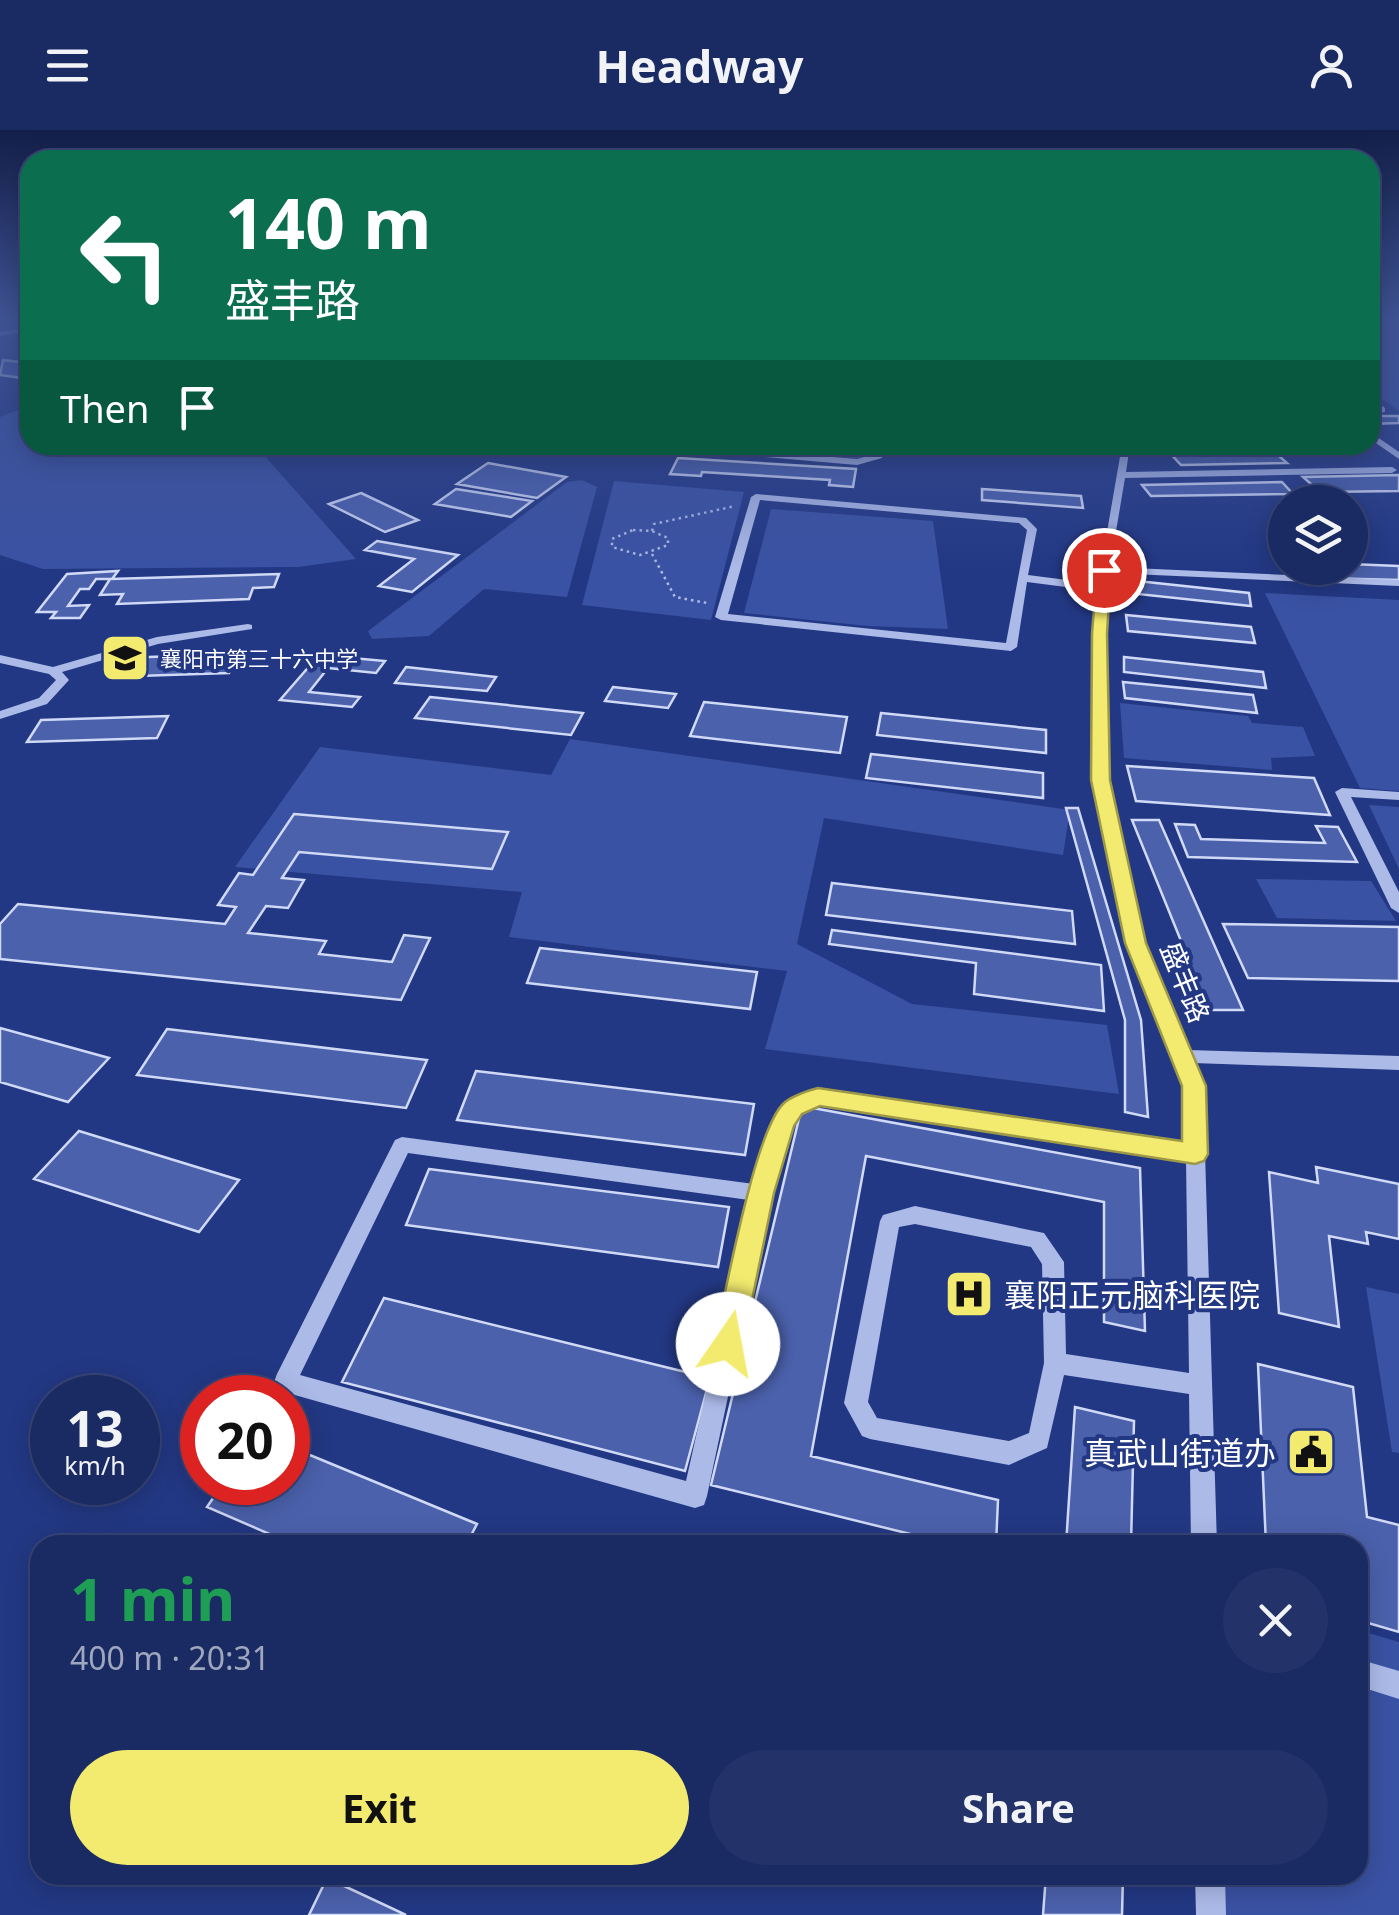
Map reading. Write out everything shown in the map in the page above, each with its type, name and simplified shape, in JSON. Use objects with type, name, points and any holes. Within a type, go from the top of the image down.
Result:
[{"type":"street","points":[[800,455],[869,462],[879,455]]},
{"type":"street","name":"盛丰路","points":[[1124,455],[1104,579],[1100,780],[1136,943],[1194,1086],[1204,1535]]},
{"type":"street","points":[[1120,475],[1392,470]]},
{"type":"street","points":[[756,497],[1022,520],[1032,529],[1012,647],[722,617],[754,507],[756,497]]},
{"type":"street","points":[[1022,578],[1399,583]]},
{"type":"street","points":[[0,659],[53,670],[157,642],[248,627]]},
{"type":"street","points":[[0,715],[43,700],[63,680],[53,670]]},
{"type":"street","points":[[1399,796],[1342,792],[1399,908]]},
{"type":"street","points":[[1182,1056],[1399,1064]]},
{"type":"street","points":[[761,1193],[402,1144],[285,1382],[695,1496],[761,1193],[782,1123],[793,1108],[818,1097],[1195,1154]]},
{"type":"street","points":[[916,1215],[1037,1239],[1053,1262],[1055,1363],[1039,1440],[1009,1453],[870,1428],[856,1404],[890,1221],[916,1215]]},
{"type":"street","points":[[1055,1363],[1200,1386]]},
{"type":"street","points":[[1368,1676],[1399,1685]]},
{"type":"street","points":[[1210,1885],[1211,1915]]},
{"type":"path","points":[[652,531],[654,524],[697,516],[723,505],[754,507]]},
{"type":"path","points":[[652,531],[670,542],[665,549],[652,554],[623,553],[610,543],[624,532],[652,531]]},
{"type":"path","points":[[652,554],[675,597],[725,606]]},
{"type":"shaded area","points":[[20,409],[20,455],[264,455],[356,559],[298,567],[43,569],[0,555],[0,417]]},
{"type":"shaded area","points":[[811,455],[866,455],[865,459]]},
{"type":"shaded area","points":[[582,480],[597,487],[567,597],[484,589],[429,636],[372,639],[368,631],[567,482]]},
{"type":"shaded area","points":[[614,481],[744,492],[711,620],[582,605]]},
{"type":"shaded area","points":[[771,509],[933,521],[948,629],[868,626],[744,613]]},
{"type":"shaded area","points":[[1265,593],[1399,600],[1399,791],[1360,788]]},
{"type":"shaded area","points":[[1120,703],[1248,716],[1252,723],[1303,727],[1315,756],[1271,758],[1272,770],[1124,758]]},
{"type":"shaded area","points":[[570,739],[1070,810],[1063,855],[824,818],[797,944],[912,1004],[1107,1025],[1119,1094],[765,1049],[787,971],[509,937],[522,892],[235,867],[320,747],[551,775]]},
{"type":"shaded area","points":[[1369,805],[1399,807],[1399,869]]},
{"type":"shaded area","points":[[1256,879],[1371,881],[1396,921],[1277,918]]},
{"type":"shaded area","points":[[1366,1287],[1399,1294],[1399,1453],[1392,1452]]},
{"type":"shaded area","points":[[1368,1633],[1399,1642],[1399,1915],[1212,1915],[1211,1885],[1368,1885]]},
{"type":"building","points":[[1380,416],[1399,416],[1399,423],[1380,424]]},
{"type":"building","points":[[1172,455],[1278,455],[1287,463],[1181,465]]},
{"type":"building","points":[[678,458],[856,469],[853,487],[829,485],[830,480],[702,472],[701,476],[670,474]]},
{"type":"building","points":[[488,463],[566,477],[537,498],[457,484]]},
{"type":"building","points":[[1399,475],[1399,491],[1368,491],[1368,485],[1312,485],[1303,477]]},
{"type":"building","points":[[1282,482],[1285,485],[1268,485],[1268,494],[1151,496],[1142,485]]},
{"type":"building","points":[[456,489],[532,501],[511,517],[435,504]]},
{"type":"building","points":[[982,489],[1081,496],[1083,508],[982,500]]},
{"type":"building","points":[[361,493],[418,520],[385,532],[329,504]]},
{"type":"building","points":[[377,541],[458,555],[412,592],[379,586],[414,559],[365,550]]},
{"type":"building","points":[[1368,565],[1399,566],[1399,580],[1368,579]]},
{"type":"building","points":[[118,571],[112,579],[96,579],[89,589],[80,589],[68,606],[89,605],[80,618],[51,618],[56,612],[37,612],[67,574]]},
{"type":"building","points":[[279,574],[274,587],[253,588],[249,599],[117,604],[123,594],[100,595],[110,579]]},
{"type":"building","points":[[1128,580],[1249,593],[1251,606],[1128,593]]},
{"type":"building","points":[[1126,615],[1251,627],[1255,643],[1128,631]]},
{"type":"building","points":[[237,654],[229,673],[108,677],[119,658]]},
{"type":"building","points":[[319,655],[385,661],[376,673],[328,668],[309,692],[360,697],[352,707],[280,700]]},
{"type":"building","points":[[1124,657],[1263,672],[1266,688],[1124,672]]},
{"type":"building","points":[[406,667],[496,677],[487,691],[395,683]]},
{"type":"building","points":[[1123,682],[1253,695],[1257,713],[1125,698]]},
{"type":"building","points":[[613,687],[676,694],[668,708],[605,701]]},
{"type":"building","points":[[430,697],[583,713],[571,735],[415,718]]},
{"type":"building","points":[[704,702],[847,717],[840,753],[690,736]]},
{"type":"building","points":[[881,713],[1046,730],[1046,753],[877,735]]},
{"type":"building","points":[[168,716],[157,738],[27,742],[41,720]]},
{"type":"building","points":[[871,754],[1043,773],[1043,798],[866,778]]},
{"type":"building","points":[[1127,766],[1314,778],[1330,815],[1136,801]]},
{"type":"building","points":[[1066,808],[1078,808],[1141,1020],[1148,1117],[1125,1112],[1125,1020]]},
{"type":"building","points":[[294,814],[508,832],[492,869],[299,852],[282,878],[304,880],[288,908],[266,906],[248,933],[326,941],[319,954],[392,962],[404,935],[430,938],[401,1000],[0,959],[0,924],[18,904],[225,924],[236,907],[218,905],[239,873],[253,875]]},
{"type":"building","points":[[1132,820],[1159,820],[1243,1010],[1209,1010]]},
{"type":"building","points":[[1175,824],[1195,825],[1201,839],[1325,843],[1316,826],[1338,827],[1357,862],[1188,857]]},
{"type":"building","points":[[832,883],[1072,911],[1075,944],[826,915]]},
{"type":"building","points":[[1223,924],[1399,927],[1399,981],[1248,978]]},
{"type":"building","points":[[832,930],[1101,965],[1104,1011],[974,994],[976,963],[829,944]]},
{"type":"building","points":[[540,948],[757,972],[750,1009],[527,983]]},
{"type":"building","points":[[0,1028],[109,1058],[68,1102],[0,1082]]},
{"type":"building","points":[[167,1029],[427,1060],[406,1108],[137,1075]]},
{"type":"building","points":[[476,1071],[754,1104],[745,1155],[457,1120]]},
{"type":"building","points":[[802,1106],[1140,1168],[1145,1331],[1104,1322],[1104,1202],[866,1156],[811,1456],[998,1500],[996,1535],[914,1535],[711,1485]]},
{"type":"building","points":[[79,1131],[239,1180],[199,1232],[34,1179]]},
{"type":"building","points":[[1316,1167],[1399,1184],[1399,1239],[1366,1232],[1368,1244],[1329,1236],[1339,1327],[1279,1313],[1269,1172],[1318,1183]]},
{"type":"building","points":[[429,1169],[729,1207],[718,1267],[406,1225]]},
{"type":"building","points":[[384,1298],[710,1378],[685,1471],[342,1382]]},
{"type":"building","name":"真武山街道办","points":[[1258,1364],[1353,1387],[1367,1517],[1399,1525],[1399,1632],[1368,1623],[1368,1535],[1266,1535]]},
{"type":"building","points":[[1075,1407],[1134,1421],[1131,1535],[1067,1535]]},
{"type":"building","points":[[310,1455],[477,1524],[471,1535],[272,1535],[207,1507],[310,1505]]},
{"type":"building","points":[[324,1885],[342,1885],[406,1915],[309,1915]]},
{"type":"building","points":[[1045,1885],[1123,1885],[1122,1915],[1043,1915]]},
{"type":"place","name":"襄阳市第三十六中学","points":[[125,658]]},
{"type":"place","name":"襄阳正元脑科医院","points":[[969,1294]]},
{"type":"place","name":"真武山街道办","points":[[1311,1452]]},
{"type":"route","points":[[728,1344],[761,1193],[782,1123],[793,1108],[818,1097],[1195,1154],[1194,1086],[1136,943],[1100,780],[1104,570]]}]
